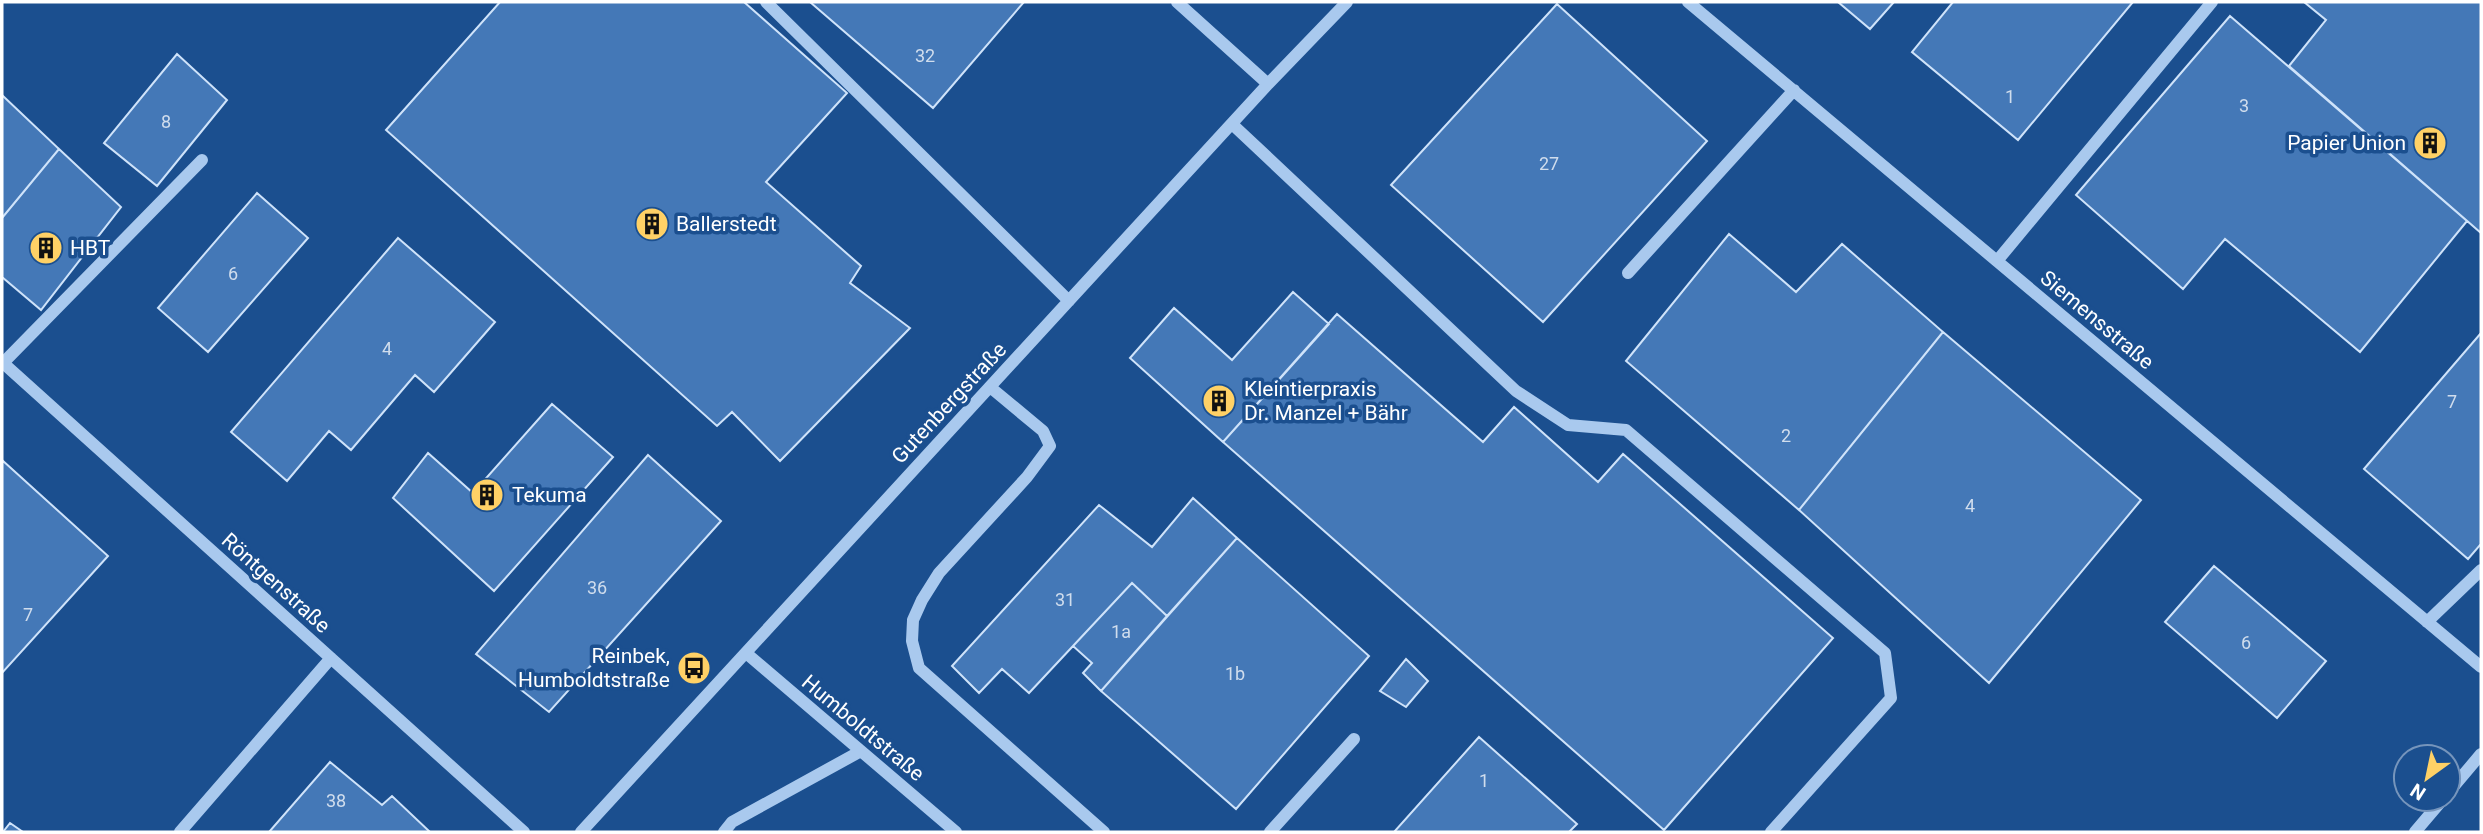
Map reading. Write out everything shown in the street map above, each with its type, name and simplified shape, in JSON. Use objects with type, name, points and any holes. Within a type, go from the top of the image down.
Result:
[{"type":"street","points":[[766,2],[1069,301]]},
{"type":"street","points":[[1177,2],[1268,85]]},
{"type":"street","name":"Gutenbergstraße","points":[[582,832],[989,387],[1347,2]]},
{"type":"street","name":"Siemensstraße","points":[[1688,2],[2481,667]]},
{"type":"street","points":[[1997,261],[2212,2]]},
{"type":"street","points":[[1628,273],[1794,90]]},
{"type":"street","points":[[1232,124],[1516,391],[1568,425],[1626,430],[1885,653],[1891,698],[1771,832]]},
{"type":"street","points":[[3,362],[202,160]]},
{"type":"street","name":"Röntgenstraße","points":[[3,362],[524,832]]},
{"type":"street","points":[[989,387],[1043,431],[1050,446],[1027,477],[939,573],[913,620],[912,641],[919,668],[1104,832]]},
{"type":"street","points":[[2427,622],[2481,570]]},
{"type":"street","name":"Humboldtstraße","points":[[746,653],[956,832]]},
{"type":"street","points":[[180,832],[331,658]]},
{"type":"street","points":[[1270,832],[1354,739]]},
{"type":"street","points":[[724,832],[732,822],[861,751]]},
{"type":"street","points":[[2462,776],[2481,754]]},
{"type":"street","points":[[2415,832],[2431,813]]},
{"type":"building","name":"Ballerstedt","points":[[500,2],[744,2],[847,93],[766,182],[861,266],[850,283],[910,328],[780,461],[732,412],[717,426],[386,130]]},
{"type":"building","points":[[810,2],[1024,2],[933,108]]},
{"type":"building","points":[[1838,2],[1894,2],[1870,29]]},
{"type":"building","points":[[1953,2],[2133,2],[2018,140],[1912,52]]},
{"type":"building","name":"Papier Union","points":[[2304,2],[2481,2],[2481,233],[2289,66],[2326,20]]},
{"type":"building","points":[[1557,4],[1707,141],[1543,322],[1391,185]]},
{"type":"building","points":[[2230,16],[2467,221],[2360,352],[2225,239],[2183,289],[2076,195]]},
{"type":"building","points":[[177,54],[227,100],[157,186],[104,143]]},
{"type":"building","points":[[2,97],[59,149],[2,218]]},
{"type":"building","name":"HBT","points":[[59,149],[121,207],[41,310],[2,277],[2,218]]},
{"type":"building","points":[[257,193],[308,238],[208,352],[158,308]]},
{"type":"building","points":[[1729,234],[1796,292],[1842,244],[1943,332],[1799,510],[1626,361]]},
{"type":"building","points":[[398,238],[495,322],[434,392],[415,375],[351,450],[329,431],[287,481],[231,432]]},
{"type":"building","name":"Kleintierpraxis Dr. Manzel + Bähr","points":[[1293,292],[1329,324],[1223,442],[1130,358],[1174,308],[1232,360]]},
{"type":"building","points":[[1337,314],[1483,442],[1514,407],[1598,482],[1623,454],[1833,638],[1664,830],[1223,442]]},
{"type":"building","points":[[1943,332],[2141,500],[1989,683],[1799,510]]},
{"type":"building","points":[[2481,333],[2481,544],[2468,559],[2364,469]]},
{"type":"building","name":"Tekuma","points":[[552,404],[613,457],[494,591],[393,498],[428,453],[473,493]]},
{"type":"building","points":[[648,455],[721,521],[549,712],[476,654]]},
{"type":"building","points":[[2,460],[108,556],[2,673]]},
{"type":"building","points":[[1193,498],[1237,538],[1167,616],[1132,583],[1029,693],[1002,669],[979,693],[952,666],[1099,505],[1152,547]]},
{"type":"building","points":[[1237,538],[1369,656],[1236,809],[1101,691]]},
{"type":"building","points":[[2214,566],[2326,661],[2277,718],[2165,622]]},
{"type":"building","points":[[1132,583],[1167,616],[1101,691],[1083,673],[1092,663],[1073,646]]},
{"type":"building","points":[[1406,659],[1428,681],[1406,707],[1380,691]]},
{"type":"building","points":[[1479,737],[1577,824],[1569,832],[1394,832]]},
{"type":"building","points":[[330,762],[382,805],[392,796],[430,832],[269,832]]},
{"type":"building","points":[[10,823],[23,832],[3,832]]},
{"type":"place","name":"Papier Union","points":[[2430,143]]},
{"type":"place","name":"Ballerstedt","points":[[652,224]]},
{"type":"place","name":"HBT","points":[[46,248]]},
{"type":"place","name":"Kleintierpraxis Dr. Manzel + Bähr","points":[[1219,401]]},
{"type":"place","name":"Tekuma","points":[[487,495]]},
{"type":"place","name":"Reinbek, Humboldtstraße","points":[[694,668]]}]
